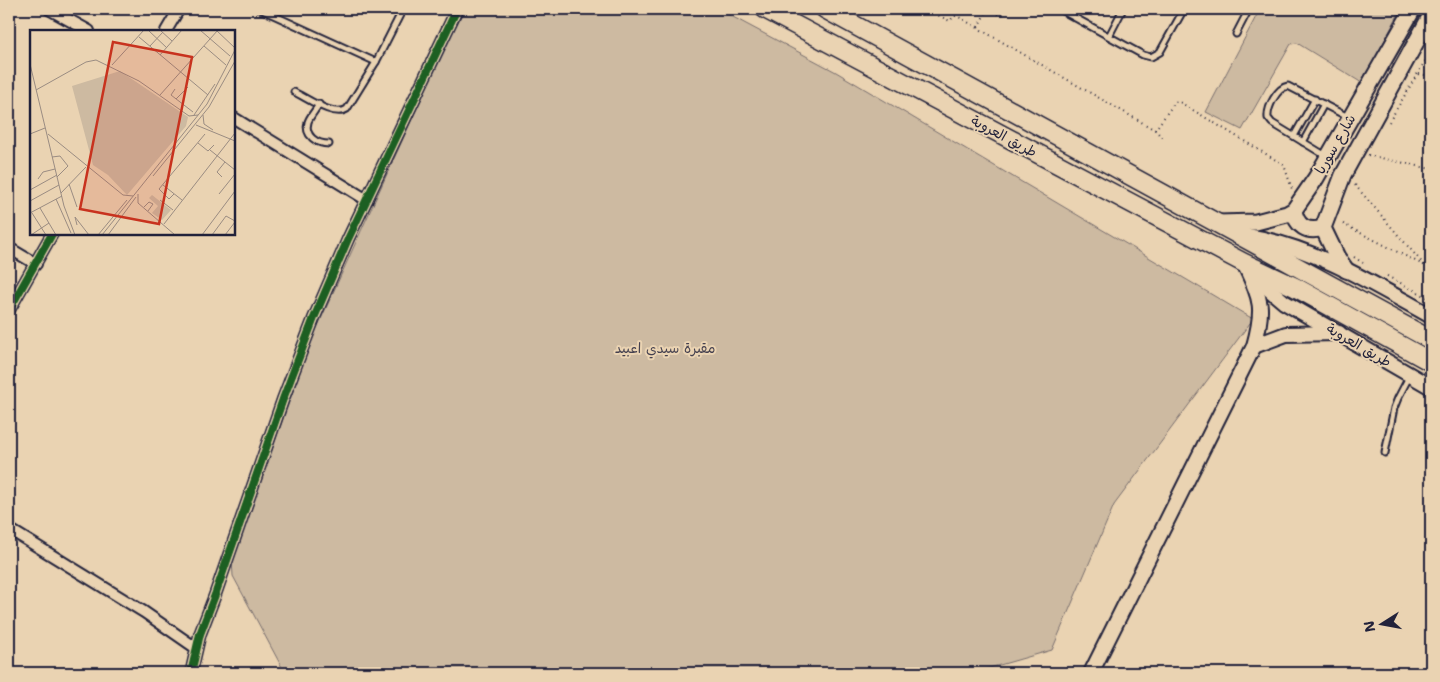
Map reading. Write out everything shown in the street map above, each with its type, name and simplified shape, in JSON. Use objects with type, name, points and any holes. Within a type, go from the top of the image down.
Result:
[{"type":"highway","name":"طريق العروبة","points":[[765,9],[1244,263],[1295,287],[1431,362]]},
{"type":"highway","name":"طريق العروبة","points":[[825,9],[1431,340]]},
{"type":"main road","name":"شارع سوريا","points":[[1294,210],[1328,157],[1412,10]]},
{"type":"main road","name":"شارع سوريا","points":[[1323,228],[1343,175],[1431,15]]},
{"type":"main road","points":[[1218,223],[1256,222],[1287,214],[1294,210],[1297,222],[1303,228],[1311,230],[1323,228],[1337,257],[1346,270]]},
{"type":"main road","name":"طريق العروبة","points":[[1240,235],[1290,246],[1323,258],[1431,316]]},
{"type":"main road","name":"طريق العروبة","points":[[1244,263],[1284,302],[1431,387]]},
{"type":"main road","points":[[1091,673],[1254,346],[1260,325],[1261,312],[1259,296],[1244,263]]},
{"type":"main road","points":[[1254,346],[1286,334],[1340,333]]},
{"type":"street","points":[[49,9],[86,30]]},
{"type":"street","points":[[167,30],[179,9]]},
{"type":"street","points":[[191,673],[196,648],[298,358],[366,200],[457,9]]},
{"type":"street","points":[[1418,38],[1431,29]]},
{"type":"street","points":[[235,119],[366,200]]},
{"type":"street","points":[[9,310],[51,235]]},
{"type":"street","points":[[9,248],[36,264]]},
{"type":"street","points":[[9,529],[144,612],[196,648]]},
{"type":"lane","points":[[260,9],[376,62]]},
{"type":"lane","points":[[294,92],[334,112],[342,112],[347,109],[376,62],[403,9]]},
{"type":"lane","points":[[1059,9],[1147,56],[1155,56],[1160,52],[1184,9]]},
{"type":"lane","points":[[1109,36],[1123,9]]},
{"type":"lane","points":[[1236,34],[1248,9]]},
{"type":"lane","points":[[1328,157],[1269,121],[1268,111],[1282,87],[1288,86],[1350,118]]},
{"type":"lane","points":[[1300,98],[1305,94]]},
{"type":"lane","points":[[1294,136],[1315,99]]},
{"type":"lane","points":[[319,104],[308,122],[309,130],[313,139],[320,144],[329,144]]},
{"type":"lane","points":[[1302,142],[1324,104]]},
{"type":"lane","points":[[1286,123],[1286,132]]},
{"type":"lane","points":[[1386,453],[1394,408],[1410,375]]},
{"type":"path","points":[[925,9],[950,21],[956,15],[1155,130],[1164,139]]},
{"type":"path","points":[[978,28],[987,10],[1000,15],[1006,9]]},
{"type":"path","points":[[1388,123],[1431,51]]},
{"type":"path","points":[[1418,74],[1431,76]]},
{"type":"path","points":[[1155,130],[1176,102],[1180,102],[1284,165],[1293,190]]},
{"type":"path","points":[[1368,155],[1431,169]]},
{"type":"path","points":[[1352,182],[1426,267]]},
{"type":"path","points":[[1343,224],[1431,270]]},
{"type":"path","points":[[1426,267],[1431,233]]},
{"type":"path","points":[[1351,255],[1365,264]]},
{"type":"path","points":[[1381,273],[1431,299]]},
{"type":"green space","name":"مقبرة سيدي اعبيد","points":[[462,9],[718,9],[836,72],[1253,319],[1114,505],[1052,650],[977,673],[285,673],[233,576],[232,561],[311,341]]},
{"type":"green space","points":[[1260,9],[1399,9],[1398,15],[1362,83],[1297,43],[1291,44],[1242,130],[1206,112]]},
{"type":"cycle path","points":[[191,673],[200,634],[283,399],[314,318],[348,239],[457,9]]},
{"type":"cycle path","points":[[9,310],[51,235]]}]
